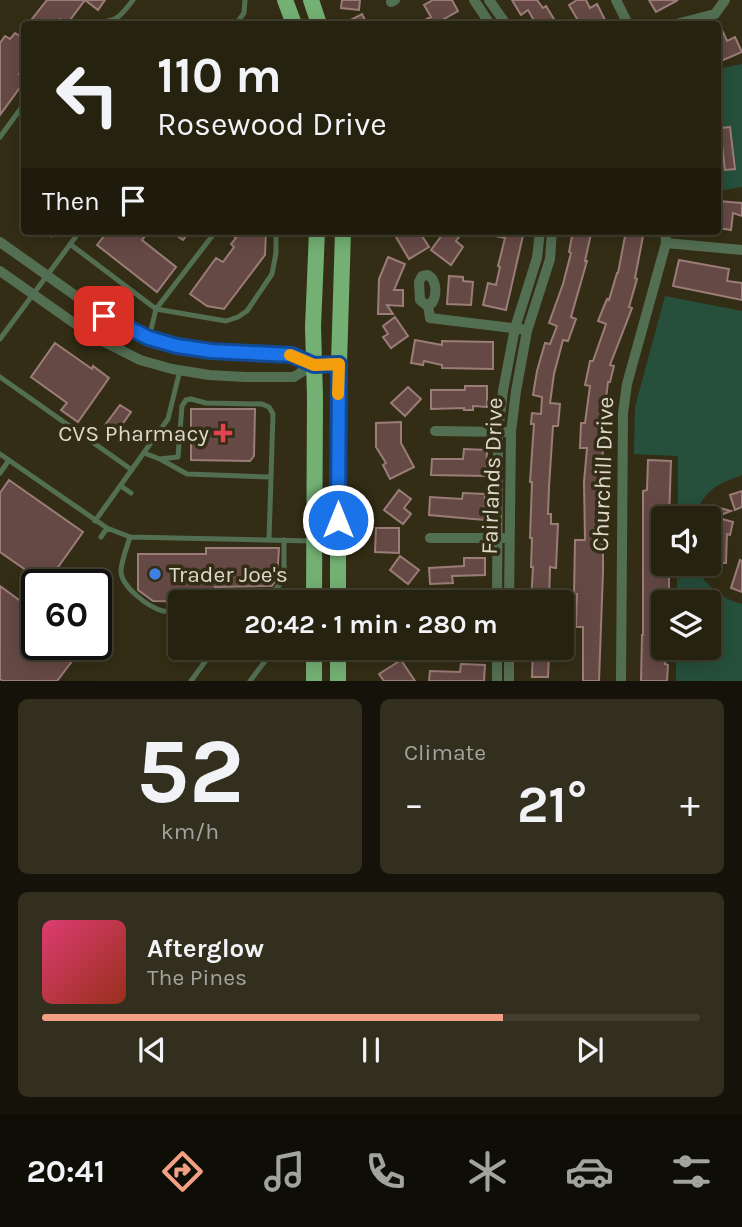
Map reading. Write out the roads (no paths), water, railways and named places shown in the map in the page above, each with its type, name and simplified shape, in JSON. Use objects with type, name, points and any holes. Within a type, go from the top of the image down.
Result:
[{"type":"main road","points":[[285,0],[293,21]]},
{"type":"main road","points":[[311,0],[318,21]]},
{"type":"main road","points":[[314,590],[313,327],[317,235]]},
{"type":"main road","points":[[338,590],[339,364],[343,235]]},
{"type":"main road","points":[[314,660],[314,681]]},
{"type":"main road","points":[[338,660],[338,681]]},
{"type":"street","points":[[474,0],[487,21]]},
{"type":"street","points":[[489,0],[504,21]]},
{"type":"street","points":[[616,0],[626,21]]},
{"type":"street","points":[[688,21],[715,14],[725,0]]},
{"type":"street","name":"Fairlands Drive","points":[[508,590],[498,432],[514,328],[537,258],[540,235]]},
{"type":"street","name":"Fairlands Drive","points":[[498,590],[516,391],[527,331],[550,259],[552,235]]},
{"type":"street","points":[[666,237],[742,250]]},
{"type":"street","name":"Churchill Drive","points":[[621,681],[624,413],[627,384],[666,237]]},
{"type":"street","points":[[0,243],[104,316],[149,338],[211,351],[292,355],[314,365],[339,364]]},
{"type":"street","points":[[0,271],[91,335],[141,360],[180,370],[233,376],[294,377],[314,365]]},
{"type":"street","points":[[428,305],[430,318],[527,331]]},
{"type":"street","points":[[435,431],[511,432]]},
{"type":"street","points":[[430,538],[504,538]]},
{"type":"street","points":[[496,681],[497,660]]},
{"type":"street","points":[[509,660],[509,681]]},
{"type":"lane","points":[[110,21],[120,18],[133,0]]},
{"type":"lane","points":[[238,21],[244,13],[246,0]]},
{"type":"lane","points":[[0,137],[21,108]]},
{"type":"lane","points":[[0,339],[77,235]]},
{"type":"lane","points":[[149,338],[156,309],[212,235]]},
{"type":"lane","points":[[70,244],[156,309],[226,321],[247,311],[272,274],[276,235]]},
{"type":"lane","points":[[95,521],[168,419],[180,370]]},
{"type":"lane","points":[[0,377],[132,470]]},
{"type":"lane","points":[[160,459],[178,457],[182,406],[186,400],[262,404],[269,407],[273,414],[270,540]]},
{"type":"lane","points":[[144,453],[187,474],[271,477]]},
{"type":"lane","points":[[0,454],[95,521],[130,537],[315,541]]},
{"type":"lane","points":[[0,473],[9,460]]},
{"type":"lane","points":[[121,486],[131,493]]},
{"type":"lane","points":[[101,537],[107,528]]},
{"type":"lane","points":[[130,537],[121,569],[125,585],[150,605],[168,611]]},
{"type":"lane","points":[[274,590],[284,576],[284,540]]},
{"type":"lane","points":[[191,681],[206,660]]},
{"type":"lane","points":[[250,681],[266,660]]},
{"type":"place","name":"CVS Pharmacy","points":[[223,433]]},
{"type":"place","name":"Trader Joe's","points":[[155,574]]}]
